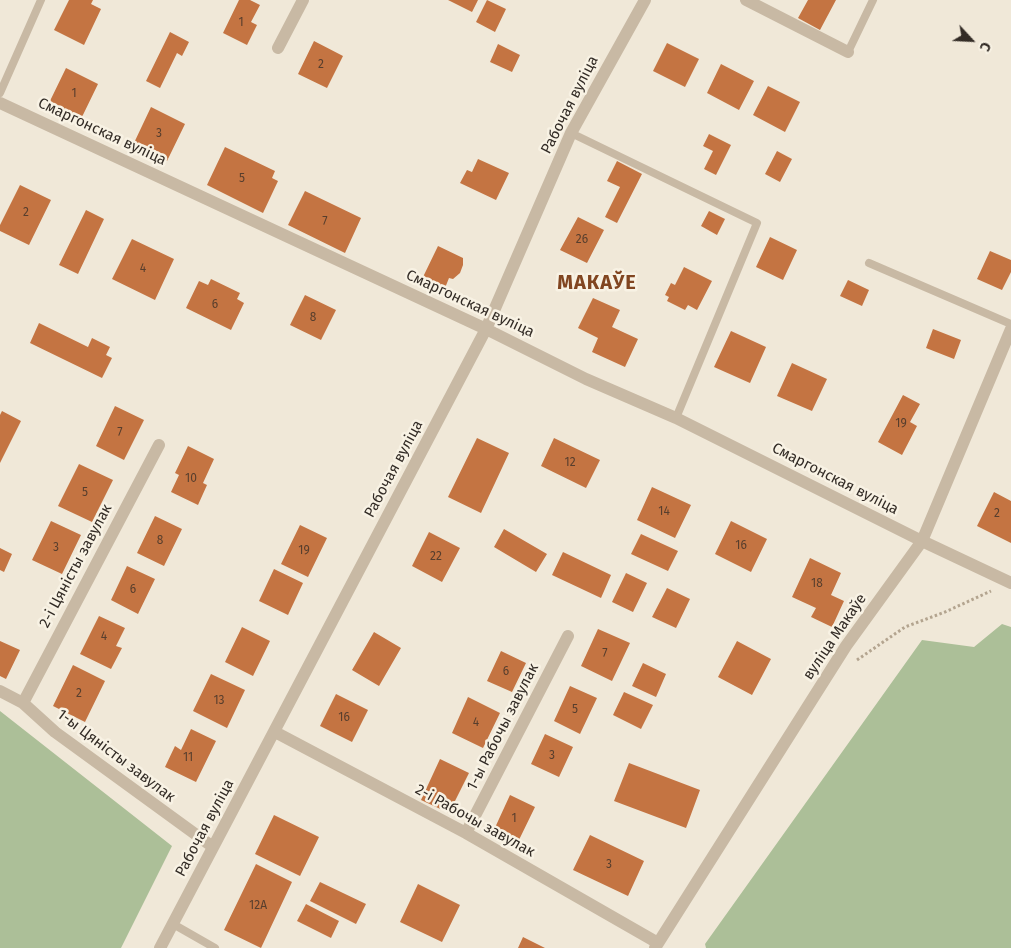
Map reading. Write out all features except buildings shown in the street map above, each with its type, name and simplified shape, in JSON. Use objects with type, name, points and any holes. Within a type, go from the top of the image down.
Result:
[{"type":"street","points":[[278,48],[303,0]]},
{"type":"street","name":"Рабочая вуліца","points":[[160,948],[486,328],[571,133],[645,0]]},
{"type":"street","points":[[746,0],[848,52]]},
{"type":"street","name":"Смаргонская вуліца","points":[[0,103],[486,328],[586,379],[676,418],[922,541],[1011,583]]},
{"type":"street","name":"вуліца Макаўе","points":[[656,946],[846,646],[922,541],[1011,329]]},
{"type":"street","name":"2-і Цяністы завулак","points":[[23,703],[159,445]]},
{"type":"street","name":"1-ы Рабочы завулак","points":[[466,834],[568,636]]},
{"type":"street","name":"1-ы Цяністы завулак","points":[[0,691],[23,703],[55,732],[213,847]]},
{"type":"street","name":"2-і Рабочы завулак","points":[[275,732],[466,834],[656,946]]},
{"type":"lane","points":[[0,93],[41,0]]},
{"type":"lane","points":[[848,52],[873,0]]},
{"type":"lane","points":[[571,133],[757,223],[676,418]]},
{"type":"lane","points":[[869,263],[1011,324]]},
{"type":"lane","points":[[173,924],[214,948]]},
{"type":"path","points":[[856,660],[905,627],[946,612],[1011,583]]},
{"type":"green space","points":[[1002,624],[1011,627],[1011,948],[706,948],[705,944],[922,640],[974,647]]},
{"type":"green space","points":[[0,711],[172,846],[121,948],[0,948]]},
{"type":"district","name":"МАКАЎЕ","points":[[597,283]]}]
